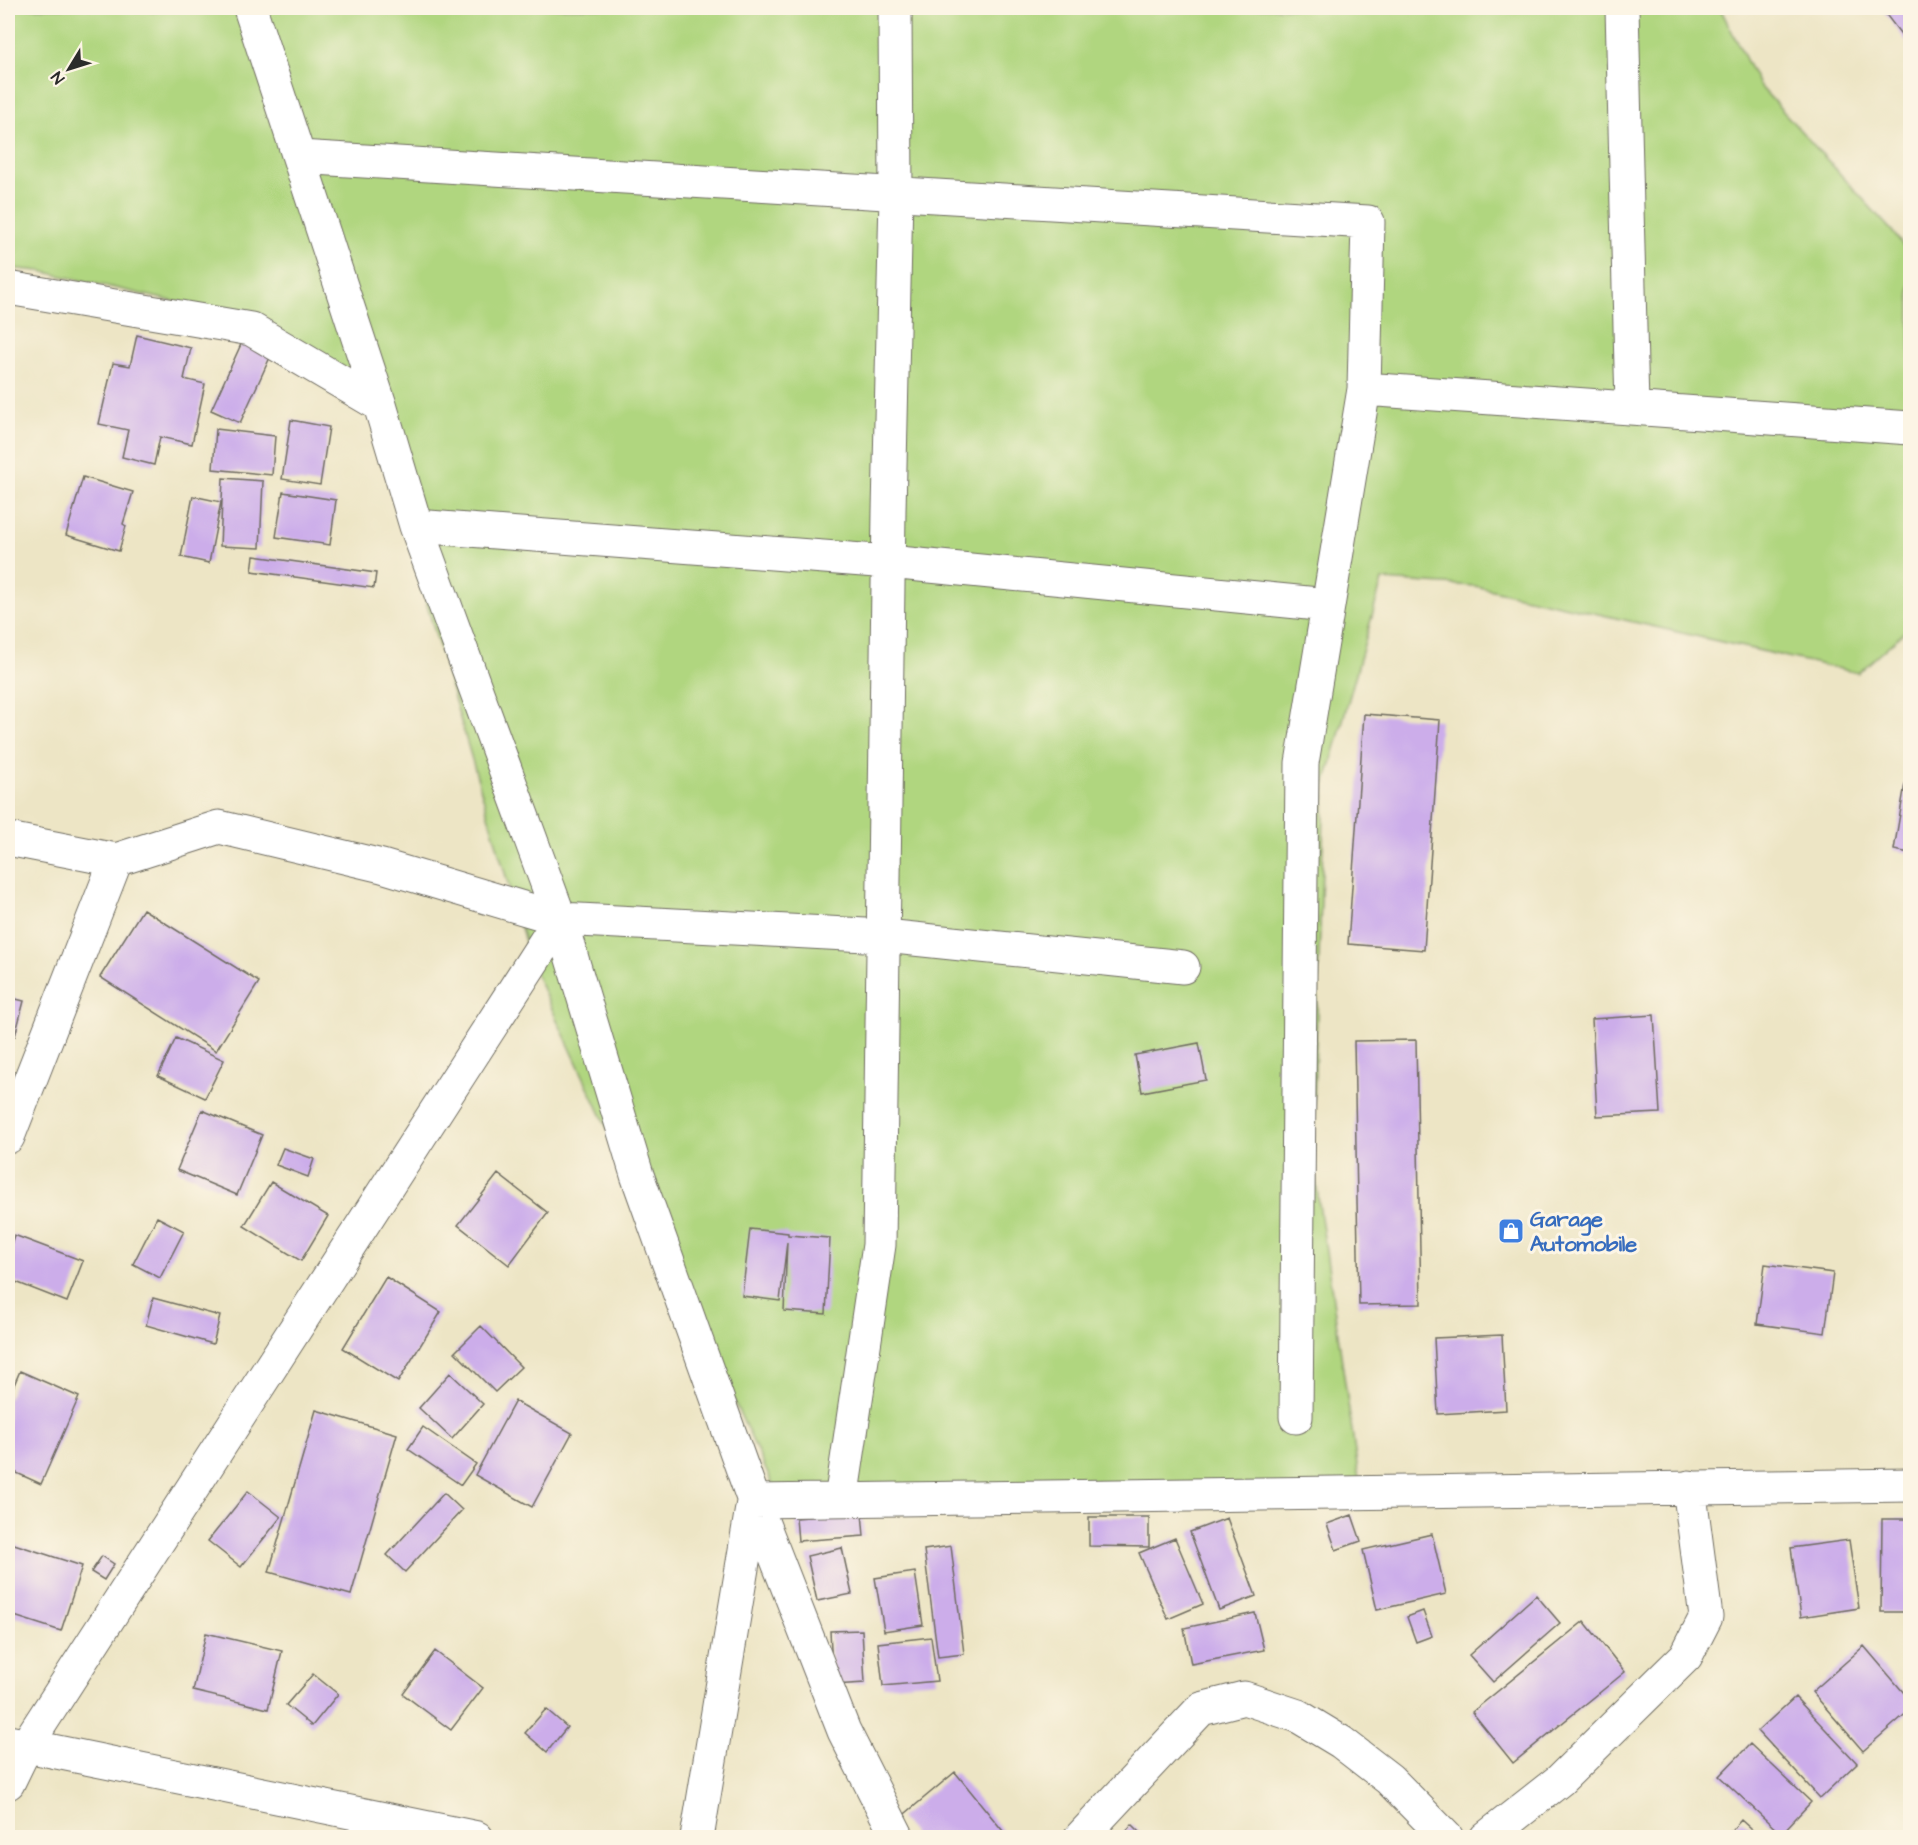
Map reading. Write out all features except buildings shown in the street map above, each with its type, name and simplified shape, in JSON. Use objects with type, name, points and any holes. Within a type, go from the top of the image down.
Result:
[{"type":"street","points":[[250,8],[380,405],[416,526],[560,919],[637,1175],[754,1501],[844,1731],[898,1838]]},
{"type":"street","points":[[841,1500],[879,1245],[896,195],[895,8]]},
{"type":"street","points":[[1622,8],[1632,407]]},
{"type":"street","points":[[299,157],[1368,222],[1364,389],[1302,763],[1296,1417]]},
{"type":"street","points":[[8,288],[251,329],[380,405]]},
{"type":"street","points":[[1364,389],[1911,428]]},
{"type":"street","points":[[416,526],[889,562],[1328,605]]},
{"type":"street","points":[[8,839],[116,860],[219,827],[382,866],[560,919],[885,936],[1183,967]]},
{"type":"street","points":[[8,1137],[116,860]]},
{"type":"street","points":[[8,1783],[17,1744],[560,919]]},
{"type":"street","points":[[754,1501],[1911,1485]]},
{"type":"street","points":[[1486,1838],[1560,1780],[1686,1656],[1706,1617],[1689,1487]]},
{"type":"street","points":[[697,1838],[754,1501]]},
{"type":"street","points":[[1080,1838],[1201,1709],[1244,1698],[1298,1716],[1341,1742],[1389,1779],[1447,1838]]},
{"type":"street","points":[[17,1744],[477,1838]]},
{"type":"green space","points":[[8,8],[138,8],[152,12],[185,8],[1720,8],[1759,85],[1892,231],[1910,255],[1910,627],[1858,673],[1475,586],[1382,580],[1325,785],[1312,1155],[1361,1493],[780,1500],[532,966],[400,512],[372,391],[242,317],[40,271],[8,268]]},
{"type":"place","name":"Garage Automobile","points":[[1511,1231]]}]
